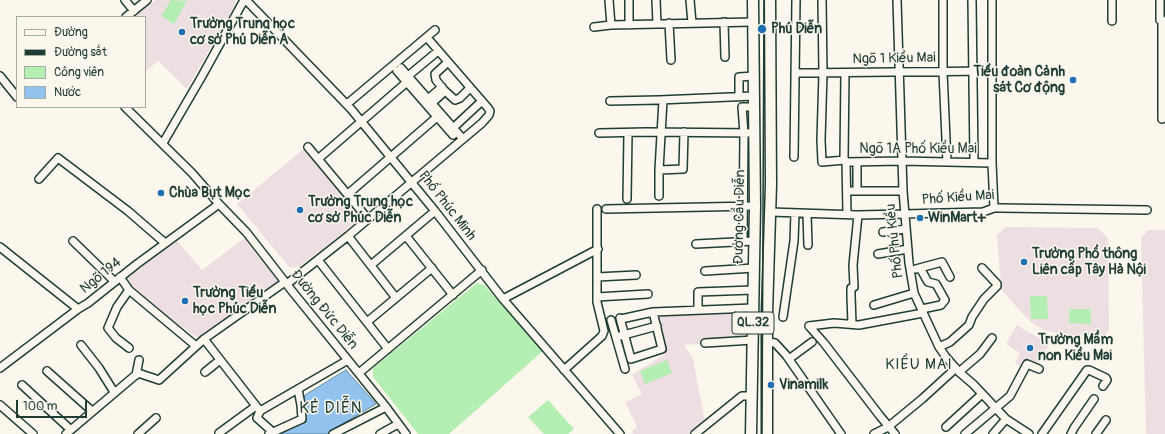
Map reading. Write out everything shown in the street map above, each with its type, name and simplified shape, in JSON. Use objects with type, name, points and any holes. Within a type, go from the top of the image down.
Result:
[{"type":"highway","name":"Đường Cầu Diễn","points":[[750,434],[755,206],[753,0]]},
{"type":"highway","name":"Đường Cầu Diễn","points":[[767,434],[770,212],[770,0]]},
{"type":"highway","points":[[753,286],[768,283]]},
{"type":"street","points":[[125,0],[134,11]]},
{"type":"street","points":[[127,16],[148,0]]},
{"type":"street","points":[[163,143],[245,0]]},
{"type":"street","name":"Phố Phúc Minh","points":[[245,0],[347,104],[412,182],[503,298],[620,434]]},
{"type":"street","points":[[609,0],[611,25]]},
{"type":"street","points":[[629,0],[629,25]]},
{"type":"street","points":[[656,0],[657,24]]},
{"type":"street","points":[[690,0],[692,23]]},
{"type":"street","points":[[794,157],[796,0]]},
{"type":"street","points":[[822,0],[824,73]]},
{"type":"street","name":"Phố Phú Kiều","points":[[897,0],[904,214],[914,293],[939,347],[958,370],[996,407],[1006,419],[1029,434]]},
{"type":"street","points":[[944,0],[943,72],[947,162]]},
{"type":"street","points":[[972,0],[974,162]]},
{"type":"street","points":[[992,0],[992,162],[994,208]]},
{"type":"street","points":[[1112,0],[1112,21]]},
{"type":"street","points":[[1160,0],[1162,120]]},
{"type":"street","points":[[724,22],[725,57]]},
{"type":"street","points":[[594,27],[669,23],[754,22]]},
{"type":"street","points":[[669,23],[671,60]]},
{"type":"street","points":[[347,104],[435,30]]},
{"type":"street","points":[[22,385],[69,432],[138,373],[159,380],[204,339],[286,283],[348,236],[463,139],[488,115],[490,111],[430,42]]},
{"type":"street","points":[[318,159],[438,51]]},
{"type":"street","points":[[448,62],[435,74],[436,80],[455,100],[460,98],[470,88]]},
{"type":"street","points":[[399,70],[430,101],[453,131]]},
{"type":"street","name":"Ngõ 1 Kiều Mai","points":[[796,73],[992,71]]},
{"type":"street","name":"Ngõ 1A Phố Kiều Mai","points":[[824,73],[822,162],[992,162]]},
{"type":"street","points":[[845,73],[844,158],[846,161],[847,214]]},
{"type":"street","points":[[0,76],[16,96]]},
{"type":"street","points":[[739,97],[739,77],[754,76]]},
{"type":"street","points":[[408,79],[437,117],[463,139]]},
{"type":"street","points":[[430,101],[444,89]]},
{"type":"street","points":[[610,101],[754,96]]},
{"type":"street","points":[[659,196],[663,100]]},
{"type":"street","points":[[453,131],[482,101]]},
{"type":"street","points":[[743,242],[744,133],[742,108],[754,107]]},
{"type":"street","name":"Đường Đức Diễn","points":[[127,108],[192,173],[247,233],[406,434]]},
{"type":"street","points":[[348,194],[437,117]]},
{"type":"street","points":[[659,170],[683,169],[684,132]]},
{"type":"street","points":[[599,133],[754,133]]},
{"type":"street","points":[[627,199],[628,133]]},
{"type":"street","points":[[308,147],[368,219]]},
{"type":"street","points":[[39,179],[58,158],[128,211],[165,243]]},
{"type":"street","points":[[857,191],[858,162]]},
{"type":"street","points":[[847,191],[903,190]]},
{"type":"street","name":"Ngõ 194","points":[[0,368],[219,204]]},
{"type":"street","points":[[606,209],[755,206]]},
{"type":"street","name":"Phố Kiều Mai","points":[[770,212],[858,215],[983,212],[994,208],[1147,210]]},
{"type":"street","points":[[564,370],[602,336],[604,331],[597,297],[597,209]]},
{"type":"street","points":[[371,265],[435,211]]},
{"type":"street","points":[[783,317],[794,241],[795,213]]},
{"type":"street","points":[[807,214],[808,245]]},
{"type":"street","points":[[852,324],[851,288],[854,287],[858,215]]},
{"type":"street","points":[[883,232],[906,229]]},
{"type":"street","points":[[348,236],[396,298]]},
{"type":"street","points":[[406,236],[453,295]]},
{"type":"street","points":[[73,241],[196,346]]},
{"type":"street","points":[[696,244],[754,241]]},
{"type":"street","points":[[0,247],[78,309]]},
{"type":"street","points":[[503,298],[598,249]]},
{"type":"street","points":[[878,254],[908,249]]},
{"type":"street","points":[[318,260],[388,349]]},
{"type":"street","points":[[910,270],[942,262],[950,277]]},
{"type":"street","points":[[367,322],[432,268]]},
{"type":"street","points":[[705,271],[754,268]]},
{"type":"street","points":[[894,434],[824,343],[809,326],[834,323],[859,325],[922,311],[941,305],[945,300],[936,284],[928,282],[920,268]]},
{"type":"street","points":[[939,347],[950,342],[969,325],[972,317],[984,299],[997,286],[997,284],[982,268]]},
{"type":"street","points":[[359,373],[482,270]]},
{"type":"street","points":[[597,277],[636,275]]},
{"type":"street","points":[[698,310],[698,292],[753,286]]},
{"type":"street","points":[[129,290],[117,307],[108,328],[116,338],[129,348]]},
{"type":"street","points":[[874,305],[914,293]]},
{"type":"street","points":[[597,297],[648,294]]},
{"type":"street","points":[[653,312],[662,349],[631,359],[621,318],[653,312],[753,308]]},
{"type":"street","points":[[611,320],[625,369]]},
{"type":"street","points":[[616,337],[656,326]]},
{"type":"street","points":[[874,434],[888,426],[980,354],[992,338]]},
{"type":"street","points":[[204,339],[258,408],[257,418],[273,433],[302,419],[298,389]]},
{"type":"street","points":[[705,343],[753,340]]},
{"type":"street","points":[[768,342],[775,343],[789,359],[841,434]]},
{"type":"street","points":[[789,359],[812,342]]},
{"type":"street","points":[[81,345],[99,368],[113,394]]},
{"type":"street","points":[[136,375],[139,360]]},
{"type":"street","points":[[205,372],[220,360]]},
{"type":"street","points":[[219,433],[258,408],[298,389],[348,360]]},
{"type":"street","points":[[965,434],[1010,396],[1027,364],[1039,369]]},
{"type":"street","points":[[1042,434],[1087,370],[1106,378],[1107,380],[1103,386]]},
{"type":"street","points":[[47,371],[92,411]]},
{"type":"street","points":[[946,427],[982,394]]},
{"type":"street","points":[[695,434],[742,396],[751,396]]},
{"type":"street","points":[[1071,434],[1094,399]]},
{"type":"street","points":[[0,405],[33,434]]},
{"type":"street","points":[[333,434],[386,407]]},
{"type":"street","points":[[138,434],[156,418]]},
{"type":"street","points":[[993,434],[1006,419]]},
{"type":"street","points":[[1096,434],[1106,420]]},
{"type":"street","points":[[380,434],[398,424]]},
{"type":"shaded area","name":"Trường Trung học cơ sở Phú Diễn A","points":[[156,0],[235,0],[236,3],[187,89],[158,61],[146,71],[146,16],[135,16]]},
{"type":"shaded area","name":"Trường Trung học cơ sở Phúc Diễn","points":[[306,147],[364,217],[300,266],[290,268],[237,204]]},
{"type":"shaded area","points":[[1006,227],[1098,228],[1108,238],[1109,330],[1101,338],[1072,337],[1044,330],[1031,322],[1001,289],[997,235]]},
{"type":"shaded area","points":[[1148,230],[1165,230],[1165,434],[1146,434],[1141,238]]},
{"type":"shaded area","name":"Trường Tiểu học Phúc Diễn","points":[[246,237],[255,248],[255,252],[260,259],[264,259],[282,280],[228,317],[200,339],[172,320],[131,284],[128,278],[147,263],[146,262],[177,241],[202,270]]},
{"type":"shaded area","points":[[740,310],[742,340],[684,345],[693,359],[705,422],[689,434],[633,434],[632,432],[637,427],[625,402],[642,394],[632,375],[665,354],[655,316],[663,314]]},
{"type":"shaded area","name":"Trường Mầm non Kiều Mai","points":[[1017,325],[1049,344],[1038,366],[1023,368],[1015,363],[1020,353],[1006,344]]},
{"type":"green space","points":[[171,0],[187,1],[174,24],[161,16]]},
{"type":"green space","points":[[477,283],[484,285],[543,351],[449,434],[418,434],[373,377],[373,368]]},
{"type":"green space","points":[[1030,296],[1047,296],[1048,319],[1031,319]]},
{"type":"green space","points":[[1069,309],[1091,309],[1091,324],[1069,323]]},
{"type":"green space","points":[[667,360],[672,373],[645,384],[640,371]]},
{"type":"green space","points":[[548,400],[574,429],[568,434],[544,434],[528,417]]},
{"type":"water","points":[[346,370],[376,404],[328,434],[279,434],[277,432],[304,422],[306,408],[305,395]]},
{"type":"railway","points":[[762,434],[764,0]]},
{"type":"place","name":"Phú Diễn","points":[[762,29]]},
{"type":"place","name":"Trường Trung học cơ sở Phú Diễn A","points":[[182,32]]},
{"type":"place","name":"Tiểu đoàn Cảnh sát Cơ động","points":[[1073,80]]},
{"type":"place","name":"Chùa Bụt Mọc","points":[[161,193]]},
{"type":"place","name":"Trường Trung học cơ sở Phúc Diễn","points":[[300,210]]},
{"type":"place","name":"WinMart+","points":[[920,218]]},
{"type":"place","name":"Trường Phổ thông Liên cấp Tây Hà Nội","points":[[1024,262]]},
{"type":"place","name":"Trường Tiểu học Phúc Diễn","points":[[185,301]]},
{"type":"place","name":"Trường Mầm non Kiều Mai","points":[[1030,348]]},
{"type":"place","name":"Vinamilk","points":[[771,385]]},
{"type":"district","name":"KIỀU MAI","points":[[919,365]]},
{"type":"district","name":"KẺ DIỄN","points":[[331,409]]}]
